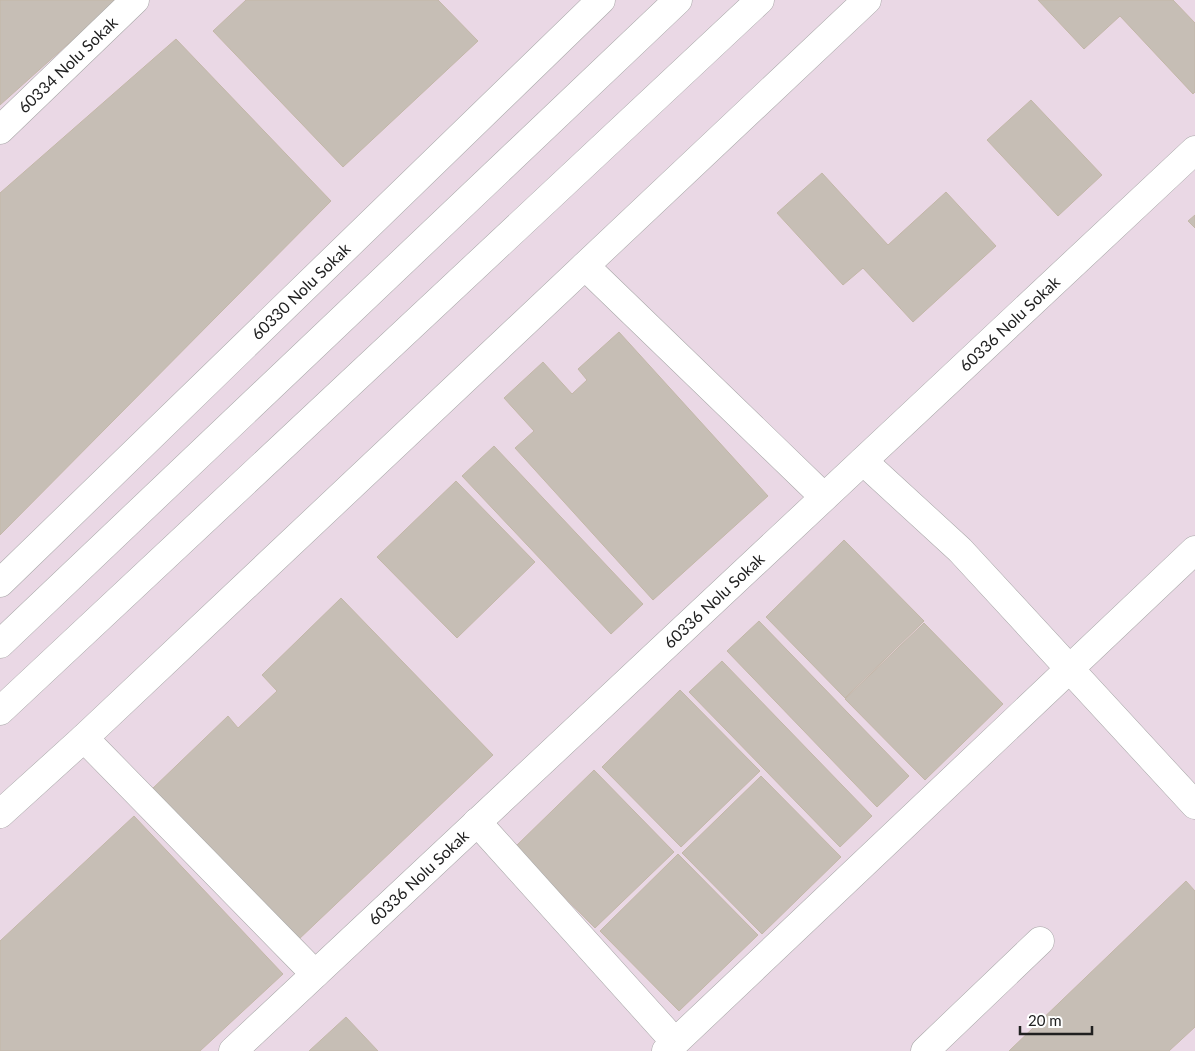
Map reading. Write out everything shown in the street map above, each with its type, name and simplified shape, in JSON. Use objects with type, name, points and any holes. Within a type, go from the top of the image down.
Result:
[{"type":"street","name":"60334 Nolu Sokak","points":[[0,130],[135,0]]},
{"type":"street","name":"60330 Nolu Sokak","points":[[0,583],[601,0]]},
{"type":"street","points":[[0,644],[678,0]]},
{"type":"street","points":[[0,711],[760,0]]},
{"type":"street","points":[[0,814],[84,738],[867,0]]},
{"type":"street","name":"60336 Nolu Sokak","points":[[233,1051],[1195,150]]},
{"type":"street","points":[[585,266],[824,497]]},
{"type":"street","points":[[863,461],[960,550],[1195,805]]},
{"type":"street","points":[[477,822],[670,1046],[1195,550]]},
{"type":"street","points":[[84,738],[315,974]]},
{"type":"street","points":[[925,1051],[1040,941]]},
{"type":"shaded area","points":[[0,0],[1195,0],[1195,1051],[0,1051]]},
{"type":"building","points":[[0,0],[117,0],[0,105]]},
{"type":"building","points":[[246,0],[438,0],[478,41],[343,167],[213,31]]},
{"type":"building","points":[[1038,0],[1173,0],[1195,23],[1195,92],[1193,94],[1120,16],[1084,49]]},
{"type":"building","points":[[176,39],[331,201],[0,535],[0,193]]},
{"type":"building","points":[[1031,100],[1102,175],[1058,216],[987,140]]},
{"type":"building","points":[[822,173],[888,245],[946,192],[996,246],[913,322],[863,268],[843,285],[777,213]]},
{"type":"building","points":[[1195,215],[1195,228],[1188,221]]},
{"type":"building","points":[[619,332],[768,496],[653,600],[515,448],[534,431],[504,398],[543,362],[572,394],[587,380],[578,369]]},
{"type":"building","points":[[494,446],[643,604],[611,634],[462,476]]},
{"type":"building","points":[[456,481],[535,562],[457,638],[377,557]]},
{"type":"building","points":[[844,540],[924,621],[845,698],[766,617]]},
{"type":"building","points":[[341,598],[493,755],[297,941],[151,790],[228,716],[238,728],[277,691],[262,675]]},
{"type":"building","points":[[759,621],[909,776],[877,807],[727,651]]},
{"type":"building","points":[[924,623],[1003,704],[925,780],[845,699]]},
{"type":"building","points":[[722,661],[872,816],[840,847],[689,692]]},
{"type":"building","points":[[680,690],[760,771],[681,847],[602,767]]},
{"type":"building","points":[[594,770],[674,852],[595,928],[515,847]]},
{"type":"building","points":[[761,776],[841,857],[762,934],[682,853]]},
{"type":"building","points":[[134,816],[283,974],[200,1051],[0,1051],[0,941]]},
{"type":"building","points":[[678,854],[758,935],[679,1011],[600,931]]},
{"type":"building","points":[[1186,881],[1195,891],[1195,1027],[1169,1051],[1009,1051]]},
{"type":"building","points":[[346,1017],[378,1051],[309,1051]]}]
